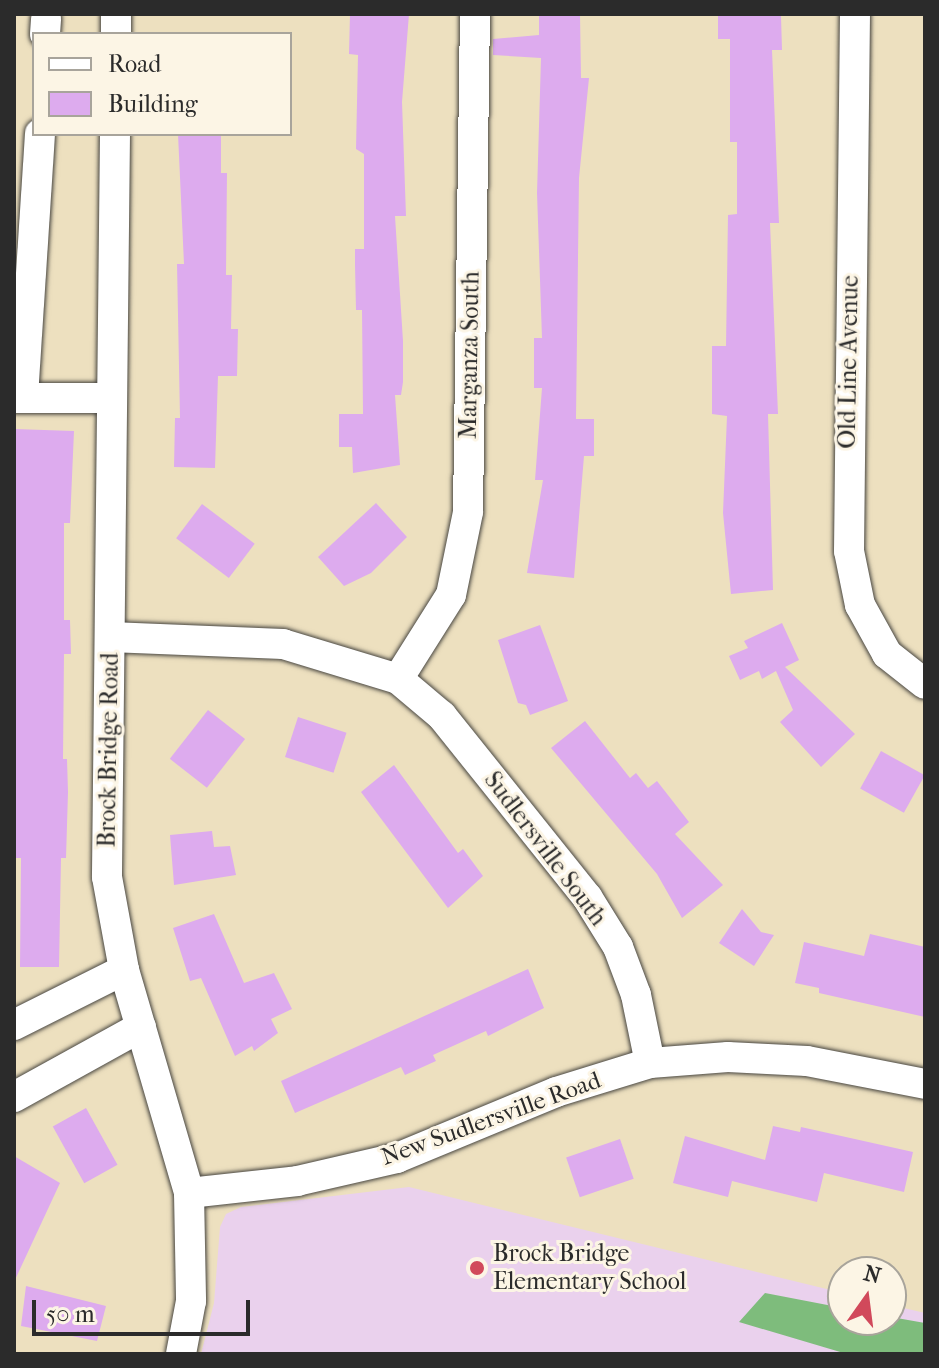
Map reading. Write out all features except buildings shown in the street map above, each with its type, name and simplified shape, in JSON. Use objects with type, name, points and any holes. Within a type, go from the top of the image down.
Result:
[{"type":"street","name":"Marganza South","points":[[398,679],[451,595],[468,512],[475,14]]},
{"type":"street","name":"Old Line Avenue","points":[[855,14],[849,551],[860,605],[887,654],[925,684]]},
{"type":"street","points":[[40,136],[18,398],[111,398]]},
{"type":"street","name":"Brock Bridge Road","points":[[115,136],[107,877],[124,970],[189,1193],[191,1301],[181,1354]]},
{"type":"street","name":"Sudlersville South","points":[[110,637],[283,644],[398,679],[442,716],[587,897],[618,947],[636,995],[650,1063]]},
{"type":"street","points":[[14,1025],[124,970]]},
{"type":"street","points":[[14,1097],[141,1027]]},
{"type":"street","points":[[650,1063],[728,1057],[807,1061],[925,1084]]},
{"type":"street","name":"New Sudlersville Road","points":[[189,1193],[297,1181],[397,1158],[556,1092],[650,1063]]},
{"type":"shaded area","name":"Brock Bridge Elementary School","points":[[409,1187],[827,1289],[827,1336],[907,1336],[907,1309],[925,1313],[925,1354],[201,1354],[214,1303],[220,1227],[226,1214],[241,1207]]},
{"type":"green space","points":[[765,1293],[827,1305],[827,1336],[907,1336],[907,1320],[925,1323],[925,1354],[847,1354],[739,1322]]},
{"type":"place","name":"Brock Bridge Elementary School","points":[[477,1268]]}]
